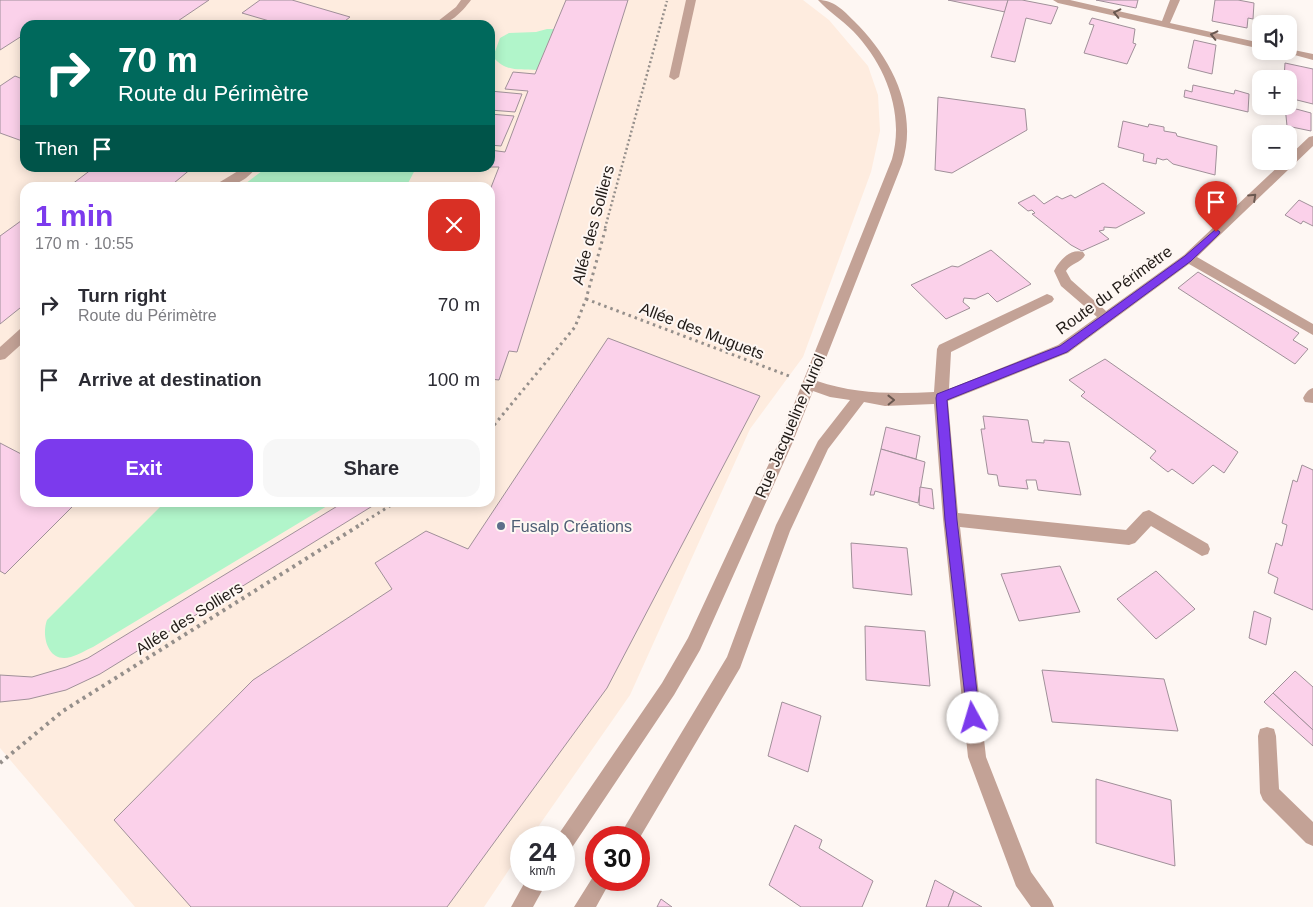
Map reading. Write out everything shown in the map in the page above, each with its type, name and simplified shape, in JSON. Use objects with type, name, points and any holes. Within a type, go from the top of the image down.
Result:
[{"type":"street","points":[[445,20],[459,9],[466,0]]},
{"type":"street","points":[[674,77],[691,0]]},
{"type":"street","name":"Rue Jacqueline Auriol","points":[[575,826],[668,689],[694,644],[781,453],[900,150],[902,129],[898,97],[891,79],[882,62],[858,29],[823,0]]},
{"type":"street","points":[[1058,0],[1252,44]]},
{"type":"street","points":[[1164,24],[1175,0]]},
{"type":"street","points":[[1297,54],[1313,58]]},
{"type":"street","name":"Route du Périmètre","points":[[809,384],[830,391],[885,400],[941,398],[1063,349],[1188,258],[1313,140]]},
{"type":"street","points":[[230,182],[244,172]]},
{"type":"street","points":[[1079,255],[1065,262],[1060,272],[1066,283],[1106,318]]},
{"type":"street","points":[[1188,258],[1313,330]]},
{"type":"street","points":[[1044,907],[1023,879],[977,757],[951,520],[941,398],[944,349],[1047,299]]},
{"type":"street","points":[[0,355],[20,337]]},
{"type":"street","points":[[635,826],[734,662],[786,521],[823,445],[862,396]]},
{"type":"street","points":[[951,520],[1129,538],[1148,517],[1202,549]]},
{"type":"street","points":[[1267,736],[1270,793],[1313,836]]},
{"type":"street","points":[[521,907],[531,891]]},
{"type":"street","points":[[584,907],[594,891]]},
{"type":"path","name":"Allée des Solliers","points":[[495,424],[568,337],[586,299],[667,0]]},
{"type":"path","name":"Allée des Muguets","points":[[586,299],[809,384]]},
{"type":"path","name":"Allée des Solliers","points":[[0,763],[63,710],[388,507]]},
{"type":"shaded area","points":[[0,0],[803,0],[829,20],[868,66],[878,95],[880,131],[871,172],[803,357],[750,429],[630,695],[539,826],[510,826],[510,868],[484,907],[135,907],[0,748]]},
{"type":"green space","points":[[554,29],[537,70],[508,67],[495,59],[495,52],[500,38],[509,33]]},
{"type":"green space","points":[[261,172],[414,172],[409,182],[248,182]]},
{"type":"green space","points":[[160,507],[325,507],[93,647],[76,655],[63,658],[52,653],[46,641],[45,626],[47,620]]},
{"type":"building","points":[[0,0],[209,0],[179,20],[20,20],[20,37],[0,50]]},
{"type":"building","points":[[260,0],[292,0],[350,17],[346,20],[266,20],[242,13]]},
{"type":"building","points":[[566,0],[628,0],[517,352],[509,351],[499,380],[495,380],[495,182],[493,182],[499,167],[495,167],[495,151],[505,152],[528,91],[505,89],[513,72],[535,74]]},
{"type":"building","points":[[948,0],[1008,0],[1005,12]]},
{"type":"building","points":[[1008,0],[1022,0],[1058,7],[1051,24],[1026,18],[1015,62],[991,57]]},
{"type":"building","points":[[1096,0],[1138,0],[1136,8]]},
{"type":"building","points":[[1215,0],[1238,0],[1254,3],[1253,15],[1252,19],[1248,18],[1247,28],[1212,21]]},
{"type":"building","points":[[1092,18],[1135,29],[1133,43],[1136,44],[1127,64],[1084,53],[1094,25],[1089,24]]},
{"type":"building","points":[[1194,40],[1216,45],[1212,74],[1188,68]]},
{"type":"building","points":[[1285,63],[1313,69],[1313,104],[1297,100],[1297,70],[1285,70]]},
{"type":"building","points":[[15,76],[20,78],[20,140],[0,133],[0,86]]},
{"type":"building","points":[[1193,85],[1234,94],[1235,90],[1249,94],[1248,112],[1184,97],[1185,90],[1192,92]]},
{"type":"building","points":[[495,91],[522,94],[515,112],[495,110]]},
{"type":"building","points":[[938,97],[1025,109],[1027,130],[952,173],[935,170]]},
{"type":"building","points":[[1297,109],[1311,113],[1311,131],[1297,128],[1297,125],[1287,125],[1286,115],[1297,115]]},
{"type":"building","points":[[495,114],[514,116],[501,146],[495,145]]},
{"type":"building","points":[[1123,121],[1148,127],[1149,124],[1164,127],[1164,131],[1176,133],[1177,136],[1217,146],[1215,175],[1173,164],[1167,159],[1157,158],[1156,164],[1143,161],[1144,154],[1118,147]]},
{"type":"building","points":[[88,172],[187,172],[175,182],[75,182]]},
{"type":"building","points":[[1103,183],[1145,213],[1116,228],[1104,227],[1104,230],[1099,231],[1109,239],[1082,251],[1071,245],[1032,214],[1035,213],[1032,210],[1028,211],[1018,203],[1034,195],[1044,204],[1057,196],[1062,199],[1071,195],[1075,198]]},
{"type":"building","points":[[1299,200],[1313,207],[1313,226],[1303,221],[1301,224],[1285,215]]},
{"type":"building","points":[[20,222],[20,308],[0,324],[0,236]]},
{"type":"building","points":[[991,250],[1031,284],[997,302],[988,293],[975,299],[964,298],[963,302],[970,308],[946,319],[911,285],[952,266],[958,267]]},
{"type":"building","points":[[1198,272],[1299,333],[1293,340],[1308,349],[1295,364],[1178,288]]},
{"type":"building","points":[[608,338],[760,396],[607,688],[447,907],[191,907],[114,820],[253,680],[392,589],[375,563],[426,531],[468,549]]},
{"type":"building","points":[[1105,359],[1238,452],[1224,473],[1213,465],[1193,484],[1172,469],[1168,472],[1150,458],[1156,451],[1081,396],[1085,392],[1069,380]]},
{"type":"building","points":[[983,416],[1028,420],[1032,442],[1044,443],[1044,440],[1069,442],[1081,495],[1038,490],[1036,480],[1026,480],[1028,489],[999,486],[997,475],[988,474],[981,429],[985,429]]},
{"type":"building","points":[[886,427],[920,436],[916,459],[881,449]]},
{"type":"building","points":[[0,443],[20,453],[20,507],[72,507],[5,574],[0,571]]},
{"type":"building","points":[[881,449],[925,462],[918,503],[875,491],[874,495],[870,495]]},
{"type":"building","points":[[1302,465],[1313,470],[1313,610],[1274,593],[1278,578],[1268,573],[1276,543],[1282,546],[1287,525],[1282,523],[1293,480],[1297,482]]},
{"type":"building","points":[[920,487],[932,489],[934,509],[919,505]]},
{"type":"building","points":[[336,507],[371,507],[100,674],[66,690],[29,699],[0,702],[0,675],[32,677],[88,658]]},
{"type":"building","points":[[851,543],[907,548],[912,595],[853,588]]},
{"type":"building","points":[[1060,566],[1080,612],[1019,621],[1001,574]]},
{"type":"building","points":[[1156,571],[1195,609],[1156,639],[1117,599]]},
{"type":"building","points":[[1254,611],[1271,618],[1266,645],[1249,638]]},
{"type":"building","points":[[865,626],[925,631],[930,686],[866,680]]},
{"type":"building","points":[[1042,670],[1164,679],[1178,731],[1052,722]]},
{"type":"building","points":[[1295,671],[1313,687],[1313,730],[1273,693]]},
{"type":"building","points":[[1273,693],[1313,730],[1313,746],[1264,702]]},
{"type":"building","points":[[782,702],[821,716],[808,772],[768,756]]},
{"type":"building","points":[[1096,779],[1171,800],[1175,866],[1096,843]]},
{"type":"building","points":[[795,825],[822,840],[819,848],[873,881],[862,907],[801,907],[769,885]]},
{"type":"building","points":[[935,880],[954,891],[948,907],[926,907]]},
{"type":"building","points":[[954,891],[982,907],[948,907]]},
{"type":"building","points":[[661,899],[672,907],[657,907]]},
{"type":"place","name":"Fusalp Créations","points":[[501,526]]},
{"type":"route","points":[[973,718],[951,520],[941,398],[1063,349],[1188,258],[1216,232]]}]
